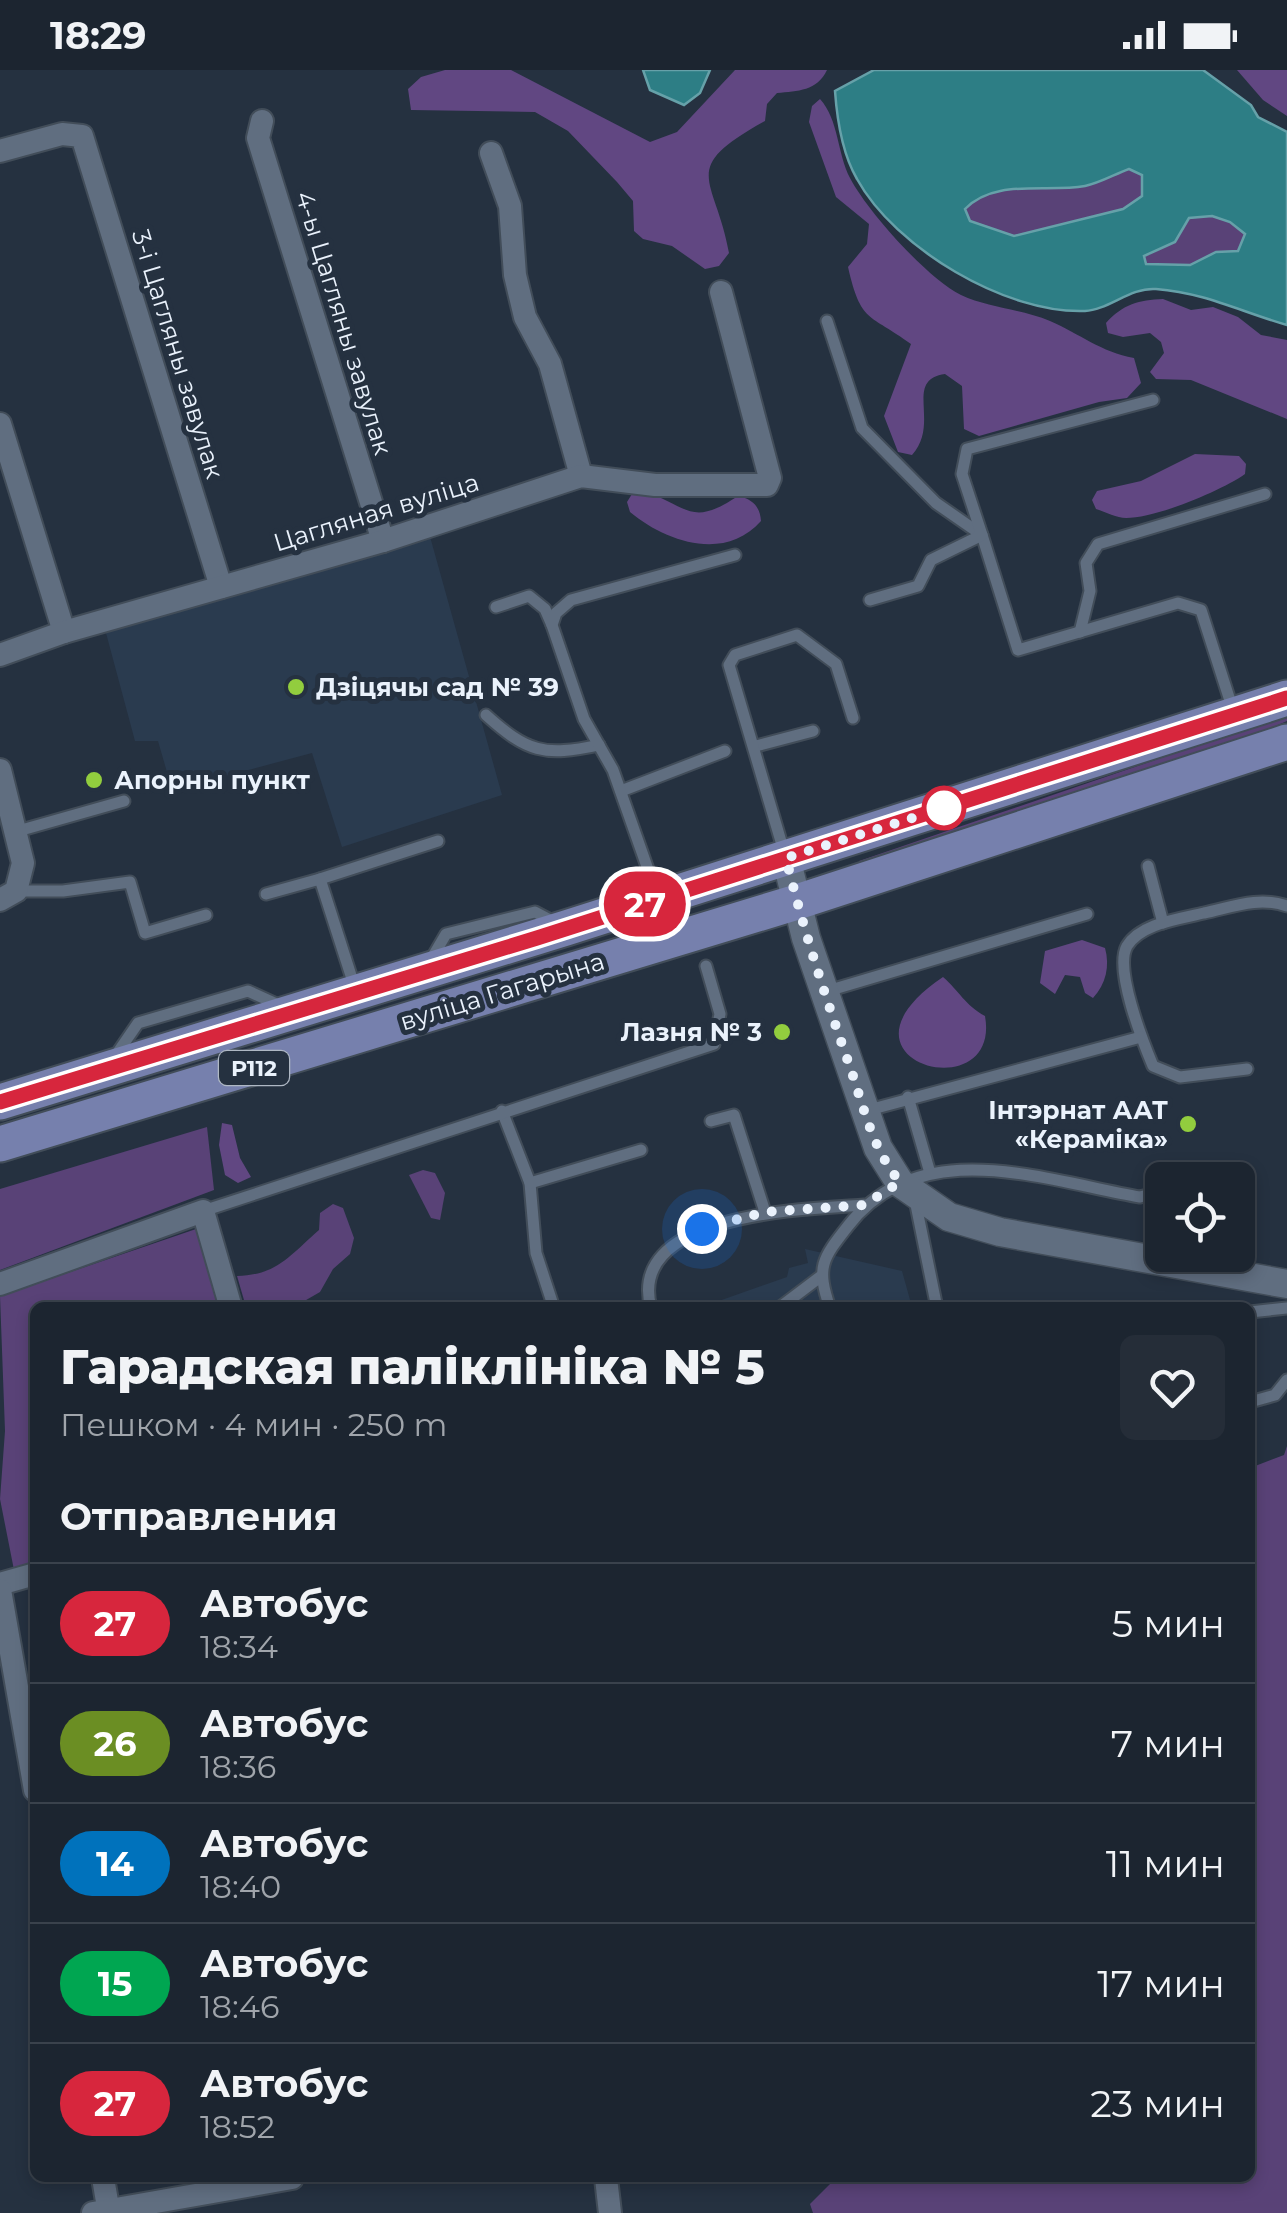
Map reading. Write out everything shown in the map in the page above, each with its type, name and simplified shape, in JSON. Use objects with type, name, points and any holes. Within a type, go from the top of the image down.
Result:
[{"type":"main road","name":"вуліца Гагарына","points":[[2,1095],[240,1028],[566,928],[1287,698]]},
{"type":"main road","name":"вуліца Гагарына","points":[[0,1144],[797,902],[1287,742]]},
{"type":"main road","points":[[240,1028],[254,1068]]},
{"type":"street","name":"4-ы Цагляны завулак","points":[[262,121],[258,138],[383,541]]},
{"type":"street","name":"3-і Цагляны завулак","points":[[0,151],[62,134],[82,136],[221,587]]},
{"type":"street","points":[[491,153],[510,206],[515,275],[524,317],[550,364],[581,476]]},
{"type":"street","name":"Цагляная вуліца","points":[[0,654],[383,541],[581,476],[655,485],[734,482],[760,488],[770,478],[721,292]]},
{"type":"street","points":[[0,424],[64,632]]},
{"type":"street","points":[[0,770],[23,863],[8,896]]},
{"type":"street","points":[[786,858],[824,992],[883,1158],[949,1217],[1000,1232],[1287,1284]]},
{"type":"street","points":[[0,1284],[203,1210],[229,1302]]},
{"type":"street","points":[[30,1576],[0,1587],[30,1761]]},
{"type":"street","points":[[103,2182],[104,2212],[268,2182]]},
{"type":"street","points":[[606,2182],[610,2213]]},
{"type":"lane","points":[[827,321],[862,428],[936,503],[982,535]]},
{"type":"lane","points":[[1153,400],[966,449],[962,474],[1018,650],[1178,603],[1201,610],[1234,714]]},
{"type":"lane","points":[[1080,632],[1090,591],[1086,562],[1098,544],[1265,494]]},
{"type":"lane","points":[[870,600],[918,586],[931,560],[982,535]]},
{"type":"lane","points":[[552,625],[556,613],[572,600],[735,554]]},
{"type":"lane","points":[[496,606],[528,596],[545,609],[584,719],[621,792],[658,899]]},
{"type":"lane","points":[[786,858],[729,665],[736,654],[797,635],[836,664],[853,718]]},
{"type":"lane","points":[[486,715],[513,740],[547,752],[598,745]]},
{"type":"lane","points":[[756,746],[813,731]]},
{"type":"lane","points":[[621,792],[725,751]]},
{"type":"lane","points":[[18,831],[124,801]]},
{"type":"lane","points":[[266,894],[438,842]]},
{"type":"lane","points":[[1148,866],[1163,923]]},
{"type":"lane","points":[[320,878],[356,992]]},
{"type":"lane","points":[[8,896],[130,882],[145,933],[206,916]]},
{"type":"lane","points":[[1247,1069],[1180,1077],[1153,1066],[1124,968],[1126,948],[1163,923],[1261,900],[1287,906]]},
{"type":"lane","points":[[824,992],[1087,914]]},
{"type":"lane","points":[[203,1210],[714,1044],[720,1014],[706,966]]},
{"type":"lane","points":[[108,1067],[138,1024],[248,991],[291,1011]]},
{"type":"lane","points":[[864,1111],[1141,1036]]},
{"type":"lane","points":[[908,1097],[915,1184],[936,1302]]},
{"type":"lane","points":[[502,1111],[530,1183],[536,1253],[552,1302]]},
{"type":"lane","points":[[712,1121],[734,1115],[743,1131],[765,1212]]},
{"type":"lane","points":[[530,1183],[641,1150]]},
{"type":"lane","points":[[650,1302],[654,1274],[682,1239],[702,1229],[765,1212],[864,1205],[952,1168],[1145,1196]]},
{"type":"lane","points":[[828,1302],[820,1276],[826,1254],[864,1205]]},
{"type":"lane","points":[[787,1302],[820,1276]]},
{"type":"lane","points":[[1255,1311],[1287,1308]]},
{"type":"lane","points":[[1255,1401],[1274,1395],[1287,1380]]},
{"type":"shaded area","points":[[445,70],[511,70],[650,142],[677,132],[735,70],[827,70],[812,86],[777,93],[767,104],[765,121],[720,151],[711,164],[711,190],[729,253],[719,266],[705,269],[672,246],[643,239],[634,231],[633,201],[568,131],[535,112],[411,110],[408,89],[421,77]]},
{"type":"shaded area","points":[[643,70],[710,70],[700,93],[684,105],[650,90]]},
{"type":"shaded area","points":[[874,70],[1203,70],[1251,105],[1258,117],[1287,132],[1287,325],[1174,291],[1138,291],[1085,311],[1054,309],[988,289],[925,252],[874,205],[848,159],[835,91]],"holes":[[[1129,169],[1142,175],[1142,196],[1123,209],[1014,236],[970,221],[965,209],[991,193],[1085,186]],[[1212,216],[1230,222],[1245,234],[1238,251],[1216,252],[1190,265],[1146,264],[1144,256],[1175,242],[1189,218]]]},
{"type":"shaded area","points":[[1237,70],[1287,70],[1287,116],[1263,100]]},
{"type":"shaded area","points":[[820,99],[831,117],[850,178],[870,208],[932,274],[961,295],[1039,317],[1134,358],[1141,383],[1127,398],[1099,402],[979,436],[964,429],[962,386],[945,374],[926,385],[920,443],[912,455],[898,452],[884,416],[911,344],[869,315],[857,299],[848,267],[867,244],[869,224],[836,197],[809,122],[812,106]]},
{"type":"shaded area","points":[[1129,169],[1142,175],[1142,196],[1123,209],[1014,236],[970,221],[965,209],[1005,190],[1083,186]]},
{"type":"shaded area","points":[[1212,216],[1230,222],[1245,234],[1238,251],[1216,252],[1190,265],[1146,264],[1144,257],[1175,242],[1189,218]]},
{"type":"shaded area","points":[[1163,299],[1191,310],[1213,307],[1238,317],[1261,335],[1287,340],[1287,419],[1191,380],[1156,379],[1150,372],[1164,353],[1161,342],[1150,333],[1123,337],[1108,333],[1106,323],[1125,307]]},
{"type":"shaded area","points":[[1195,454],[1239,456],[1246,464],[1245,474],[1205,495],[1154,514],[1123,518],[1096,509],[1092,500],[1097,491],[1141,481]]},
{"type":"shaded area","points":[[641,490],[699,512],[722,506],[738,496],[754,504],[761,521],[747,534],[730,541],[713,544],[678,539],[630,512],[627,502]]},
{"type":"shaded area","name":"Дзіцячы сад № 39","points":[[429,533],[502,795],[342,847],[312,753],[218,778],[169,779],[158,741],[135,741],[106,633]]},
{"type":"shaded area","points":[[1287,715],[1287,721],[1222,750],[862,869],[859,861]]},
{"type":"shaded area","points":[[1082,940],[1105,948],[1107,968],[1101,987],[1093,998],[1085,993],[1080,977],[1065,975],[1055,994],[1040,983],[1045,951]]},
{"type":"shaded area","points":[[943,977],[985,1016],[983,1045],[968,1062],[946,1068],[923,1064],[905,1052],[899,1032],[909,1007]]},
{"type":"shaded area","points":[[222,1123],[232,1125],[240,1158],[251,1177],[238,1183],[225,1175],[219,1145]]},
{"type":"shaded area","points":[[207,1127],[214,1190],[0,1270],[0,1189]]},
{"type":"shaded area","points":[[423,1170],[435,1173],[445,1193],[440,1220],[431,1218],[409,1175]]},
{"type":"shaded area","points":[[333,1204],[343,1208],[354,1238],[350,1254],[333,1269],[320,1292],[303,1302],[245,1302],[237,1276],[263,1272],[283,1262],[319,1230],[320,1213]]},
{"type":"shaded area","points":[[196,1229],[222,1302],[30,1302],[30,1567],[14,1570],[0,1499],[5,1431],[0,1296]]},
{"type":"shaded area","points":[[805,1249],[902,1271],[911,1302],[716,1302],[787,1277],[789,1268],[808,1263]]},
{"type":"shaded area","points":[[1287,1446],[1287,2213],[813,2213],[810,2204],[832,2182],[1255,2182],[1255,1466],[1284,1455]]},
{"type":"bus line","name":"27","points":[[0,1102],[537,938],[1287,698]]},
{"type":"place","name":"Дзіцячы сад № 39","points":[[296,687]]},
{"type":"place","name":"Апорны пункт","points":[[94,780]]},
{"type":"place","name":"Лазня № 3","points":[[782,1032]]},
{"type":"place","name":"Інтэрнат ААТ «Кераміка»","points":[[1188,1124]]},
{"type":"route","points":[[702,1229],[765,1212],[864,1205],[900,1182],[888,1168],[864,1111],[806,938],[786,858],[944,808]]}]
